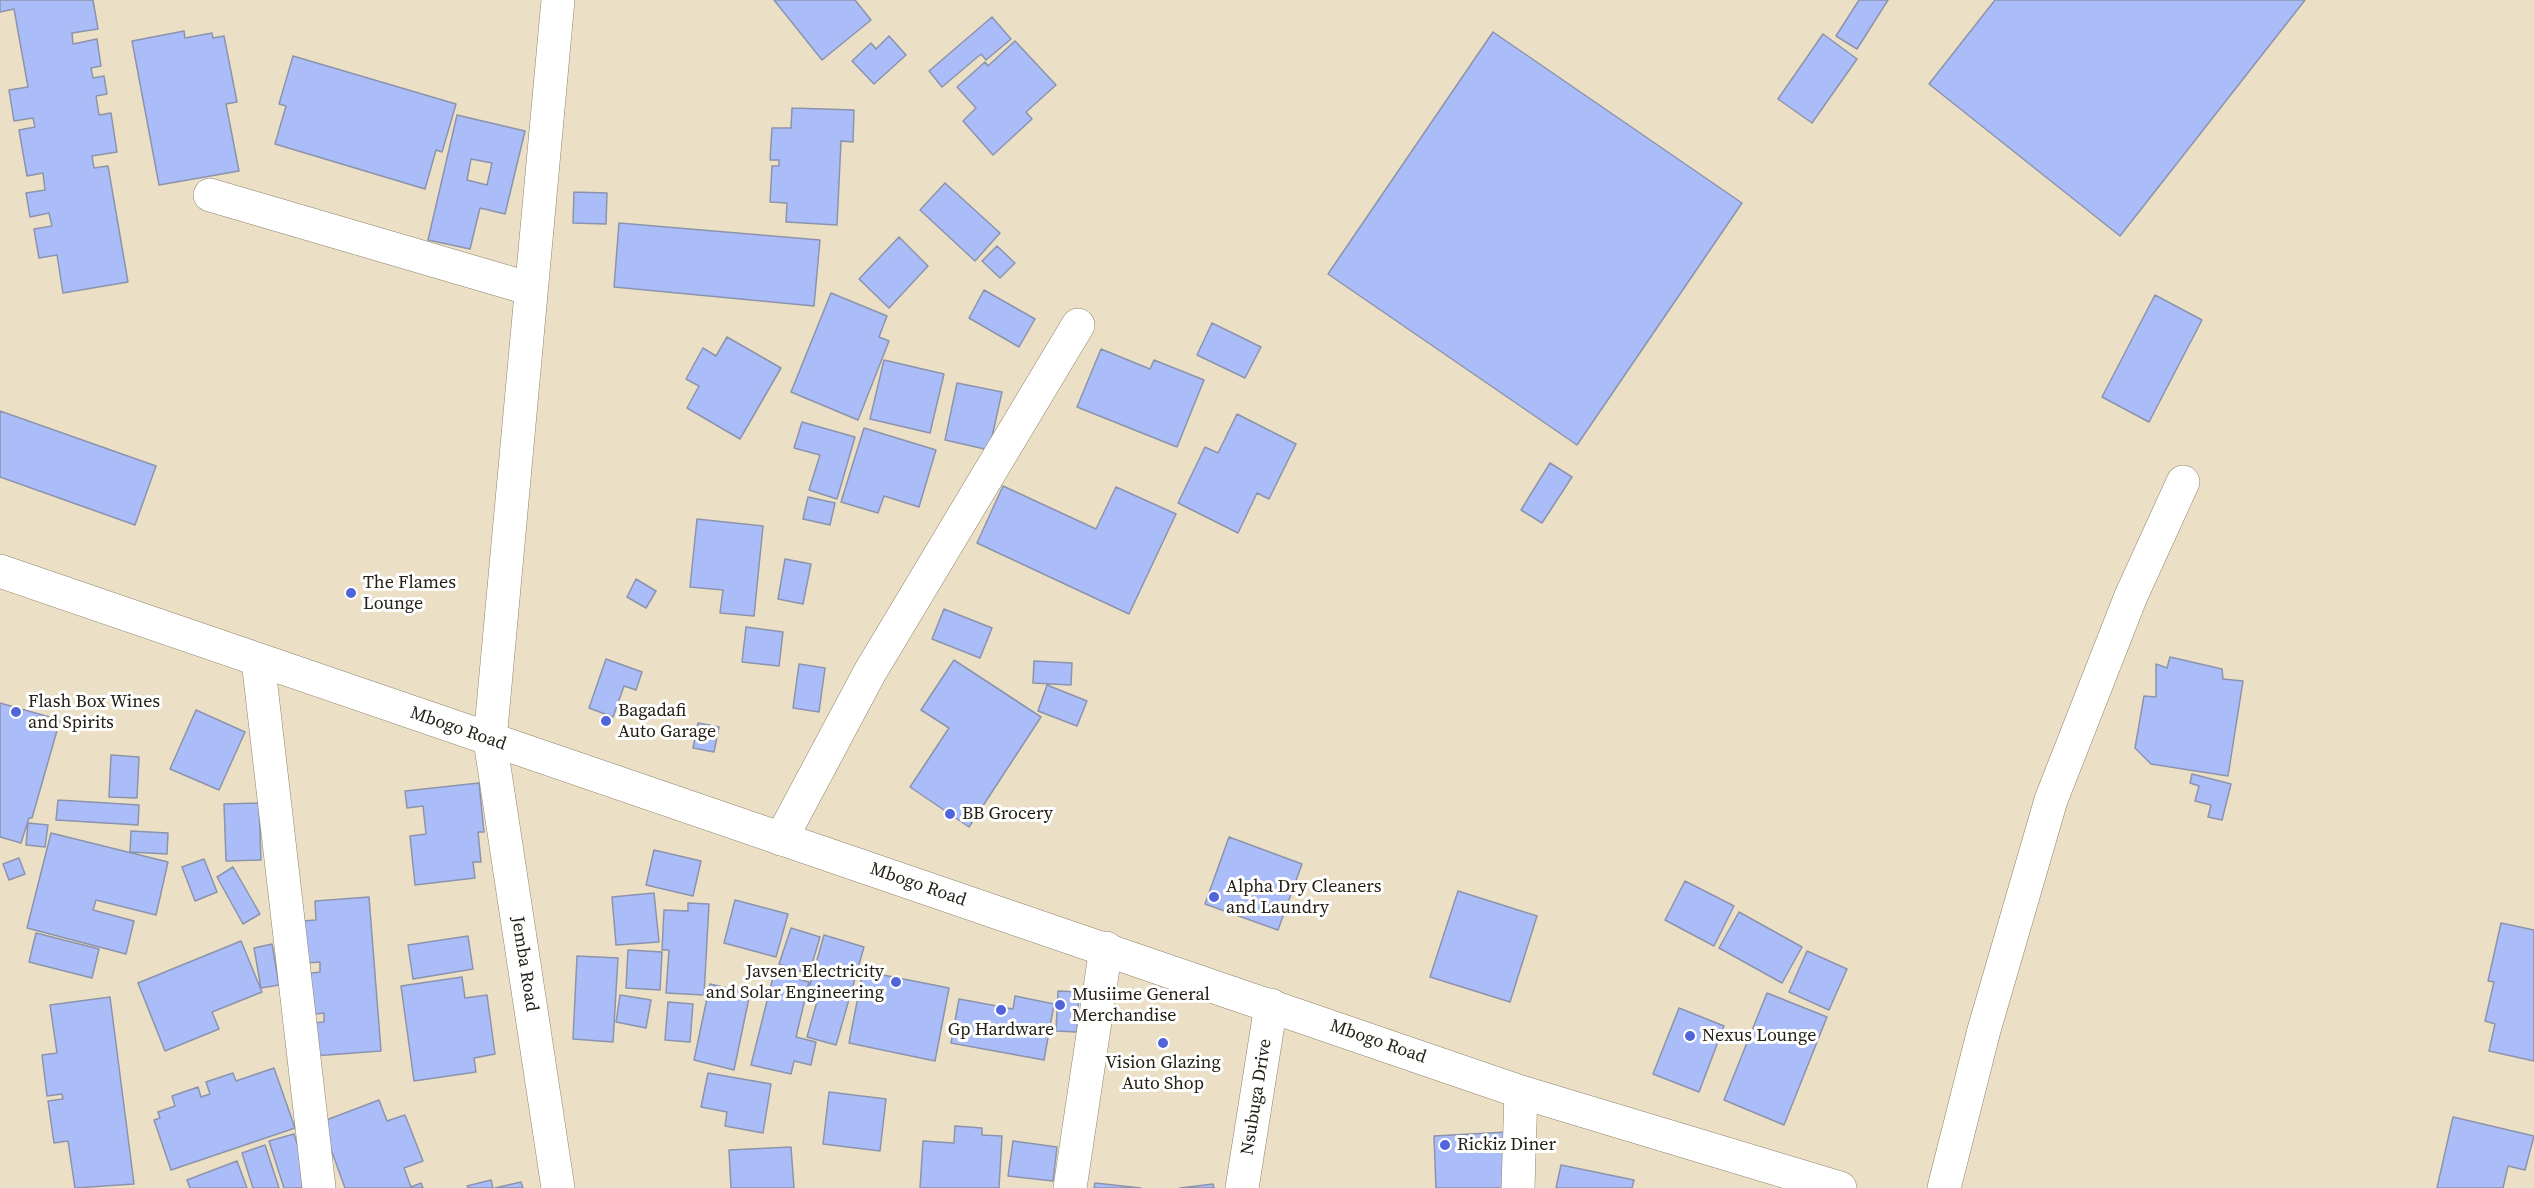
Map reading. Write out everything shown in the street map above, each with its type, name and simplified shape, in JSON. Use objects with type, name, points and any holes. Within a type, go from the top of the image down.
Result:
[{"type":"street","name":"Jemba Road","points":[[558,0],[490,740],[558,1188]]},
{"type":"street","points":[[210,195],[531,289]]},
{"type":"street","points":[[781,839],[870,672],[1078,325]]},
{"type":"street","points":[[1944,1188],[1984,1030],[2051,800],[2131,596],[2183,482]]},
{"type":"street","name":"Mbogo Road","points":[[0,571],[1521,1092],[1840,1188]]},
{"type":"street","points":[[258,660],[319,1188]]},
{"type":"street","points":[[1070,1188],[1106,948]]},
{"type":"street","name":"Nsubuga Drive","points":[[1242,1188],[1271,1005]]},
{"type":"street","points":[[1518,1188],[1521,1092]]},
{"type":"building","points":[[0,0],[93,0],[98,29],[72,33],[73,44],[97,39],[101,66],[91,68],[93,78],[104,76],[107,94],[96,96],[99,115],[111,113],[117,152],[92,156],[94,168],[108,166],[128,282],[63,293],[57,255],[39,258],[34,229],[52,226],[49,213],[30,217],[26,193],[45,190],[43,173],[27,176],[19,130],[35,127],[33,118],[14,121],[9,90],[28,87],[14,9],[0,12]]},
{"type":"building","points":[[774,0],[855,0],[871,20],[822,60]]},
{"type":"building","points":[[1859,0],[1888,0],[1857,49],[1836,36]]},
{"type":"building","points":[[1995,0],[2305,0],[2120,236],[1929,84]]},
{"type":"building","points":[[992,17],[1011,39],[986,60],[981,54],[942,87],[929,71]]},
{"type":"building","points":[[184,31],[185,38],[212,33],[213,38],[224,36],[237,102],[226,104],[239,171],[159,185],[132,41]]},
{"type":"building","points":[[1493,32],[1742,203],[1577,445],[1328,274]]},
{"type":"building","points":[[1823,34],[1857,59],[1812,123],[1778,99]]},
{"type":"building","points":[[889,36],[906,55],[874,84],[852,61],[871,43],[876,49]]},
{"type":"building","points":[[1015,41],[1056,85],[1026,112],[1032,119],[993,155],[963,121],[976,108],[957,87],[985,62],[988,66]]},
{"type":"building","points":[[293,56],[456,104],[442,152],[436,150],[425,189],[275,144],[286,106],[279,104]]},
{"type":"building","points":[[792,108],[854,110],[853,142],[841,141],[837,225],[786,222],[787,203],[770,202],[772,166],[779,166],[779,160],[770,160],[772,128],[791,128]]},
{"type":"building","points":[[457,115],[525,131],[505,214],[480,208],[470,249],[428,240]],"holes":[[[471,159],[492,163],[487,185],[467,180]]]},
{"type":"building","points":[[945,183],[1000,233],[975,261],[920,210]]},
{"type":"building","points":[[574,192],[607,193],[606,224],[573,223]]},
{"type":"building","points":[[619,223],[820,240],[814,306],[614,287]]},
{"type":"building","points":[[899,237],[928,266],[889,308],[859,279]]},
{"type":"building","points":[[997,246],[1015,263],[1000,278],[982,261]]},
{"type":"building","points":[[984,290],[1035,319],[1019,347],[969,318]]},
{"type":"building","points":[[831,293],[887,316],[879,337],[889,341],[858,420],[791,392]]},
{"type":"building","points":[[2155,295],[2202,320],[2149,422],[2102,397]]},
{"type":"building","points":[[1212,323],[1261,347],[1245,378],[1197,355]]},
{"type":"building","points":[[727,337],[781,368],[740,439],[687,408],[699,386],[686,379],[703,348],[716,356]]},
{"type":"building","points":[[1101,349],[1150,369],[1154,360],[1204,380],[1177,447],[1077,407]]},
{"type":"building","points":[[884,360],[944,374],[930,433],[870,419]]},
{"type":"building","points":[[957,383],[1002,392],[989,450],[945,440]]},
{"type":"building","points":[[0,411],[156,466],[135,525],[0,477]]},
{"type":"building","points":[[1237,414],[1296,444],[1269,499],[1257,493],[1238,533],[1178,503],[1205,447],[1218,453]]},
{"type":"building","points":[[802,422],[855,437],[837,499],[809,490],[820,455],[794,448]]},
{"type":"building","points":[[864,428],[936,450],[919,507],[884,496],[878,513],[841,502]]},
{"type":"building","points":[[1550,463],[1572,477],[1542,523],[1521,510]]},
{"type":"building","points":[[1003,486],[1096,529],[1116,487],[1176,514],[1129,614],[977,543]]},
{"type":"building","points":[[808,497],[835,503],[830,525],[803,519]]},
{"type":"building","points":[[697,519],[763,526],[754,616],[720,613],[723,590],[690,587]]},
{"type":"building","points":[[785,559],[811,564],[803,604],[778,599]]},
{"type":"building","points":[[636,579],[656,591],[646,608],[627,597]]},
{"type":"building","points":[[944,609],[992,628],[980,658],[932,639]]},
{"type":"building","points":[[746,627],[783,632],[779,666],[742,662]]},
{"type":"building","points":[[2170,657],[2222,669],[2223,679],[2243,681],[2228,776],[2151,764],[2135,748],[2144,696],[2156,697],[2156,664],[2167,668]]},
{"type":"building","points":[[606,659],[642,672],[636,690],[624,686],[613,717],[589,708]]},
{"type":"building","points":[[954,660],[1041,717],[969,827],[910,787],[949,728],[921,710]]},
{"type":"building","points":[[1034,661],[1072,663],[1071,685],[1033,683]]},
{"type":"building","points":[[799,664],[825,668],[819,712],[793,708]]},
{"type":"building","points":[[1047,685],[1087,701],[1077,726],[1038,711]]},
{"type":"building","points":[[0,703],[60,720],[32,818],[29,818],[21,843],[0,837]]},
{"type":"building","points":[[196,710],[245,732],[219,790],[170,769]]},
{"type":"building","points":[[698,723],[719,727],[714,752],[693,748]]},
{"type":"building","points":[[111,755],[139,757],[137,798],[109,797]]},
{"type":"building","points":[[2192,774],[2231,784],[2222,820],[2208,817],[2211,805],[2195,801],[2199,786],[2190,783]]},
{"type":"building","points":[[479,783],[484,832],[478,832],[481,862],[473,862],[475,878],[415,885],[410,836],[426,834],[423,806],[407,808],[405,791]]},
{"type":"building","points":[[58,800],[139,805],[138,825],[56,820]]},
{"type":"building","points":[[259,803],[261,860],[226,861],[224,804]]},
{"type":"building","points":[[28,823],[48,825],[45,847],[26,845]]},
{"type":"building","points":[[131,831],[168,833],[167,854],[130,852]]},
{"type":"building","points":[[51,833],[168,862],[156,915],[96,900],[93,910],[134,921],[126,954],[27,928]]},
{"type":"building","points":[[1229,837],[1302,864],[1278,930],[1205,904]]},
{"type":"building","points":[[654,850],[701,861],[693,896],[646,885]]},
{"type":"building","points":[[19,858],[25,874],[9,880],[3,864]]},
{"type":"building","points":[[204,859],[217,892],[195,901],[182,867]]},
{"type":"building","points":[[233,867],[260,914],[243,924],[217,877]]},
{"type":"building","points":[[1685,881],[1734,906],[1714,946],[1665,920]]},
{"type":"building","points":[[1458,891],[1537,916],[1510,1002],[1430,977]]},
{"type":"building","points":[[654,893],[659,942],[616,945],[612,897]]},
{"type":"building","points":[[369,897],[381,1051],[313,1056],[311,1023],[324,1022],[324,1013],[308,1015],[305,974],[320,972],[320,962],[306,963],[303,921],[316,920],[315,901]]},
{"type":"building","points":[[735,900],[788,914],[776,957],[724,943]]},
{"type":"building","points":[[688,903],[709,904],[704,995],[666,993],[669,950],[662,950],[664,910],[688,911]]},
{"type":"building","points":[[1739,912],[1802,947],[1782,983],[1719,948]]},
{"type":"building","points":[[2501,923],[2534,930],[2534,1061],[2489,1051],[2495,1024],[2485,1021],[2494,982],[2488,981]]},
{"type":"building","points":[[791,928],[820,937],[809,974],[779,964]]},
{"type":"building","points":[[36,933],[99,949],[92,978],[29,962]]},
{"type":"building","points":[[824,935],[864,947],[836,1045],[807,1037],[820,991],[809,988]]},
{"type":"building","points":[[468,936],[473,969],[413,979],[408,945]]},
{"type":"building","points":[[241,941],[262,992],[212,1012],[219,1029],[165,1051],[138,983]]},
{"type":"building","points":[[272,944],[279,985],[261,988],[254,948]]},
{"type":"building","points":[[628,950],[662,952],[660,990],[626,988]]},
{"type":"building","points":[[1807,951],[1847,969],[1829,1010],[1789,992]]},
{"type":"building","points":[[577,956],[618,958],[613,1042],[573,1039]]},
{"type":"building","points":[[863,971],[949,988],[935,1061],[849,1043]]},
{"type":"building","points":[[774,973],[809,982],[796,1037],[816,1042],[811,1065],[794,1061],[791,1074],[751,1065]]},
{"type":"building","points":[[462,977],[465,998],[487,995],[495,1054],[474,1058],[476,1072],[414,1081],[401,986]]},
{"type":"building","points":[[710,984],[750,993],[734,1070],[694,1060]]},
{"type":"building","points":[[1058,991],[1079,992],[1077,1032],[1056,1031]]},
{"type":"building","points":[[1767,993],[1827,1017],[1784,1125],[1724,1100]]},
{"type":"building","points":[[620,995],[651,1000],[646,1028],[616,1022]]},
{"type":"building","points":[[1015,996],[1054,1004],[1044,1060],[951,1043],[959,999],[1013,1009]]},
{"type":"building","points":[[110,997],[134,1184],[75,1188],[68,1141],[54,1143],[48,1101],[63,1099],[62,1094],[47,1096],[42,1055],[57,1053],[50,1005]]},
{"type":"building","points":[[668,1002],[693,1004],[690,1042],[665,1040]]},
{"type":"building","points":[[1679,1008],[1724,1026],[1699,1092],[1653,1074]]},
{"type":"building","points":[[274,1068],[295,1128],[171,1170],[154,1120],[160,1118],[158,1112],[175,1106],[172,1096],[198,1087],[201,1097],[210,1094],[206,1082],[233,1073],[236,1081]]},
{"type":"building","points":[[708,1073],[771,1084],[763,1133],[725,1126],[727,1112],[701,1107]]},
{"type":"building","points":[[829,1092],[886,1099],[880,1151],[823,1144]]},
{"type":"building","points":[[379,1100],[387,1121],[405,1115],[423,1161],[404,1168],[411,1187],[421,1183],[423,1188],[345,1188],[321,1122]]},
{"type":"building","points":[[2453,1117],[2534,1136],[2525,1170],[2508,1166],[2503,1188],[2437,1188]]},
{"type":"building","points":[[955,1126],[982,1128],[982,1135],[1002,1136],[999,1188],[920,1188],[923,1141],[954,1143]]},
{"type":"building","points":[[1507,1132],[1509,1188],[1436,1188],[1434,1136]]},
{"type":"building","points":[[294,1134],[311,1188],[284,1188],[269,1141]]},
{"type":"building","points":[[1013,1141],[1057,1147],[1053,1181],[1008,1176]]},
{"type":"building","points":[[265,1145],[279,1188],[253,1188],[242,1153]]},
{"type":"building","points":[[791,1147],[794,1188],[731,1188],[729,1150]]},
{"type":"building","points":[[237,1161],[247,1188],[190,1188],[187,1180]]},
{"type":"building","points":[[1561,1165],[1634,1180],[1632,1188],[1556,1188]]},
{"type":"building","points":[[491,1180],[493,1188],[468,1188],[467,1186]]},
{"type":"building","points":[[521,1182],[523,1188],[495,1188]]},
{"type":"building","points":[[1095,1183],[1141,1188],[1094,1188]]},
{"type":"building","points":[[1213,1184],[1214,1188],[1180,1188]]},
{"type":"place","name":"The Flames Lounge","points":[[351,593]]},
{"type":"place","name":"Flash Box Wines and Spirits","points":[[16,712]]},
{"type":"place","name":"Bagadafi Auto Garage","points":[[606,721]]},
{"type":"place","name":"BB Grocery","points":[[950,814]]},
{"type":"place","name":"Alpha Dry Cleaners and Laundry","points":[[1214,897]]},
{"type":"place","name":"Javsen Electricity and Solar Engineering","points":[[896,982]]},
{"type":"place","name":"Musiime General Merchandise","points":[[1060,1005]]},
{"type":"place","name":"Gp Hardware","points":[[1001,1010]]},
{"type":"place","name":"Nexus Lounge","points":[[1690,1036]]},
{"type":"place","name":"Vision Glazing Auto Shop","points":[[1163,1043]]},
{"type":"place","name":"Rickiz Diner","points":[[1445,1145]]}]
